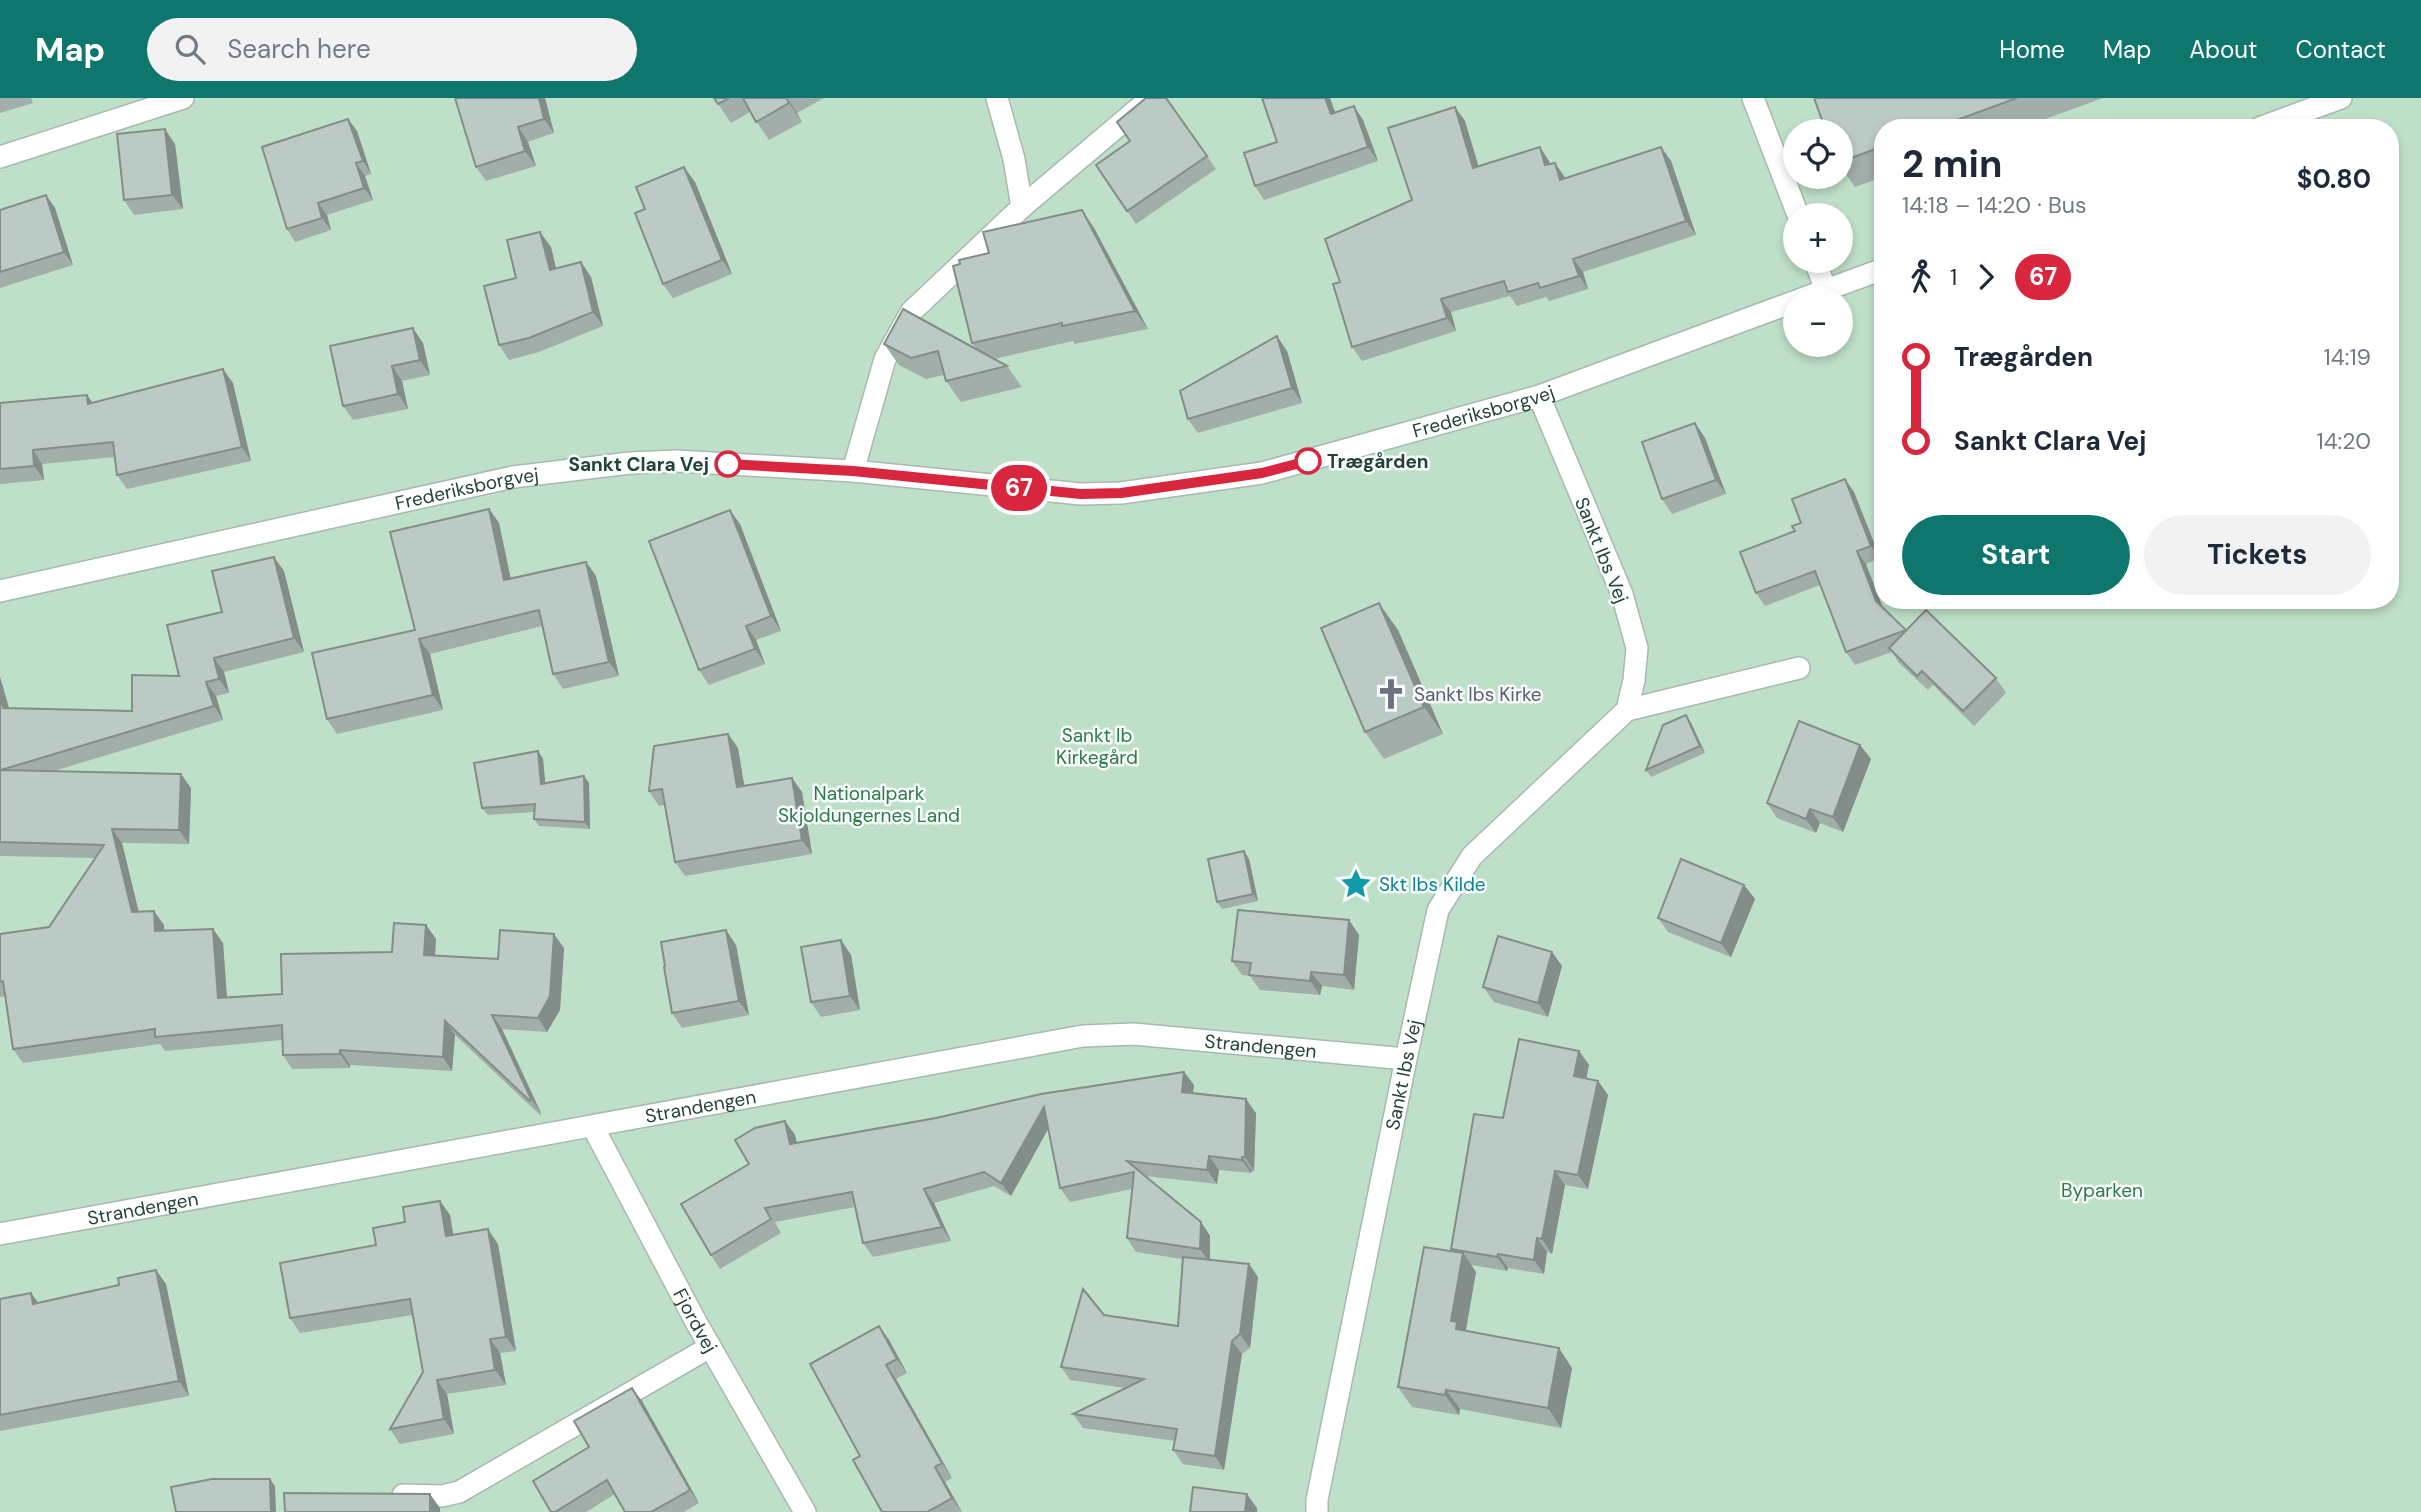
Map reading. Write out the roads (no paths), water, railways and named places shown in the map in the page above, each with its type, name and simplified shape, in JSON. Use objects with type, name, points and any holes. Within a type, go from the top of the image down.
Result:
[{"type":"street","points":[[0,157],[183,98]]},
{"type":"street","points":[[997,98],[1014,159],[1022,206]]},
{"type":"street","points":[[853,471],[885,359],[911,312],[1022,206],[1151,98]]},
{"type":"street","points":[[1753,98],[1793,203]]},
{"type":"street","points":[[2277,119],[2310,103],[2341,98]]},
{"type":"street","points":[[1834,287],[1874,272]]},
{"type":"street","name":"Frederiksborgvej","points":[[0,590],[513,477],[630,463],[677,461],[853,471],[1081,494],[1121,493],[1262,473],[1539,396],[1783,306]]},
{"type":"street","name":"Sankt Ibs Vej","points":[[1539,396],[1622,594],[1637,648],[1634,680],[1627,710]]},
{"type":"street","name":"Sankt Ibs Vej","points":[[1317,1512],[1438,910],[1472,856],[1627,710],[1799,668]]},
{"type":"street","name":"Strandengen","points":[[0,1234],[1083,1036],[1133,1034],[1406,1059]]},
{"type":"street","name":"Fjordvej","points":[[593,1127],[710,1348],[800,1510]]},
{"type":"street","points":[[387,1495],[442,1496],[459,1492],[710,1348]]},
{"type":"place","name":"Trægården","points":[[1308,461]]},
{"type":"place","name":"Sankt Clara Vej","points":[[728,464]]},
{"type":"place","name":"Sankt Ibs Kirke","points":[[1391,694]]},
{"type":"place","name":"Skt Ibs Kilde","points":[[1356,884]]},
{"type":"park label","name":"Sankt Ib Kirkegård","points":[[1097,746]]},
{"type":"park label","name":"Nationalpark Skjoldungernes Land","points":[[869,804]]},
{"type":"park label","name":"Byparken","points":[[2102,1190]]}]
